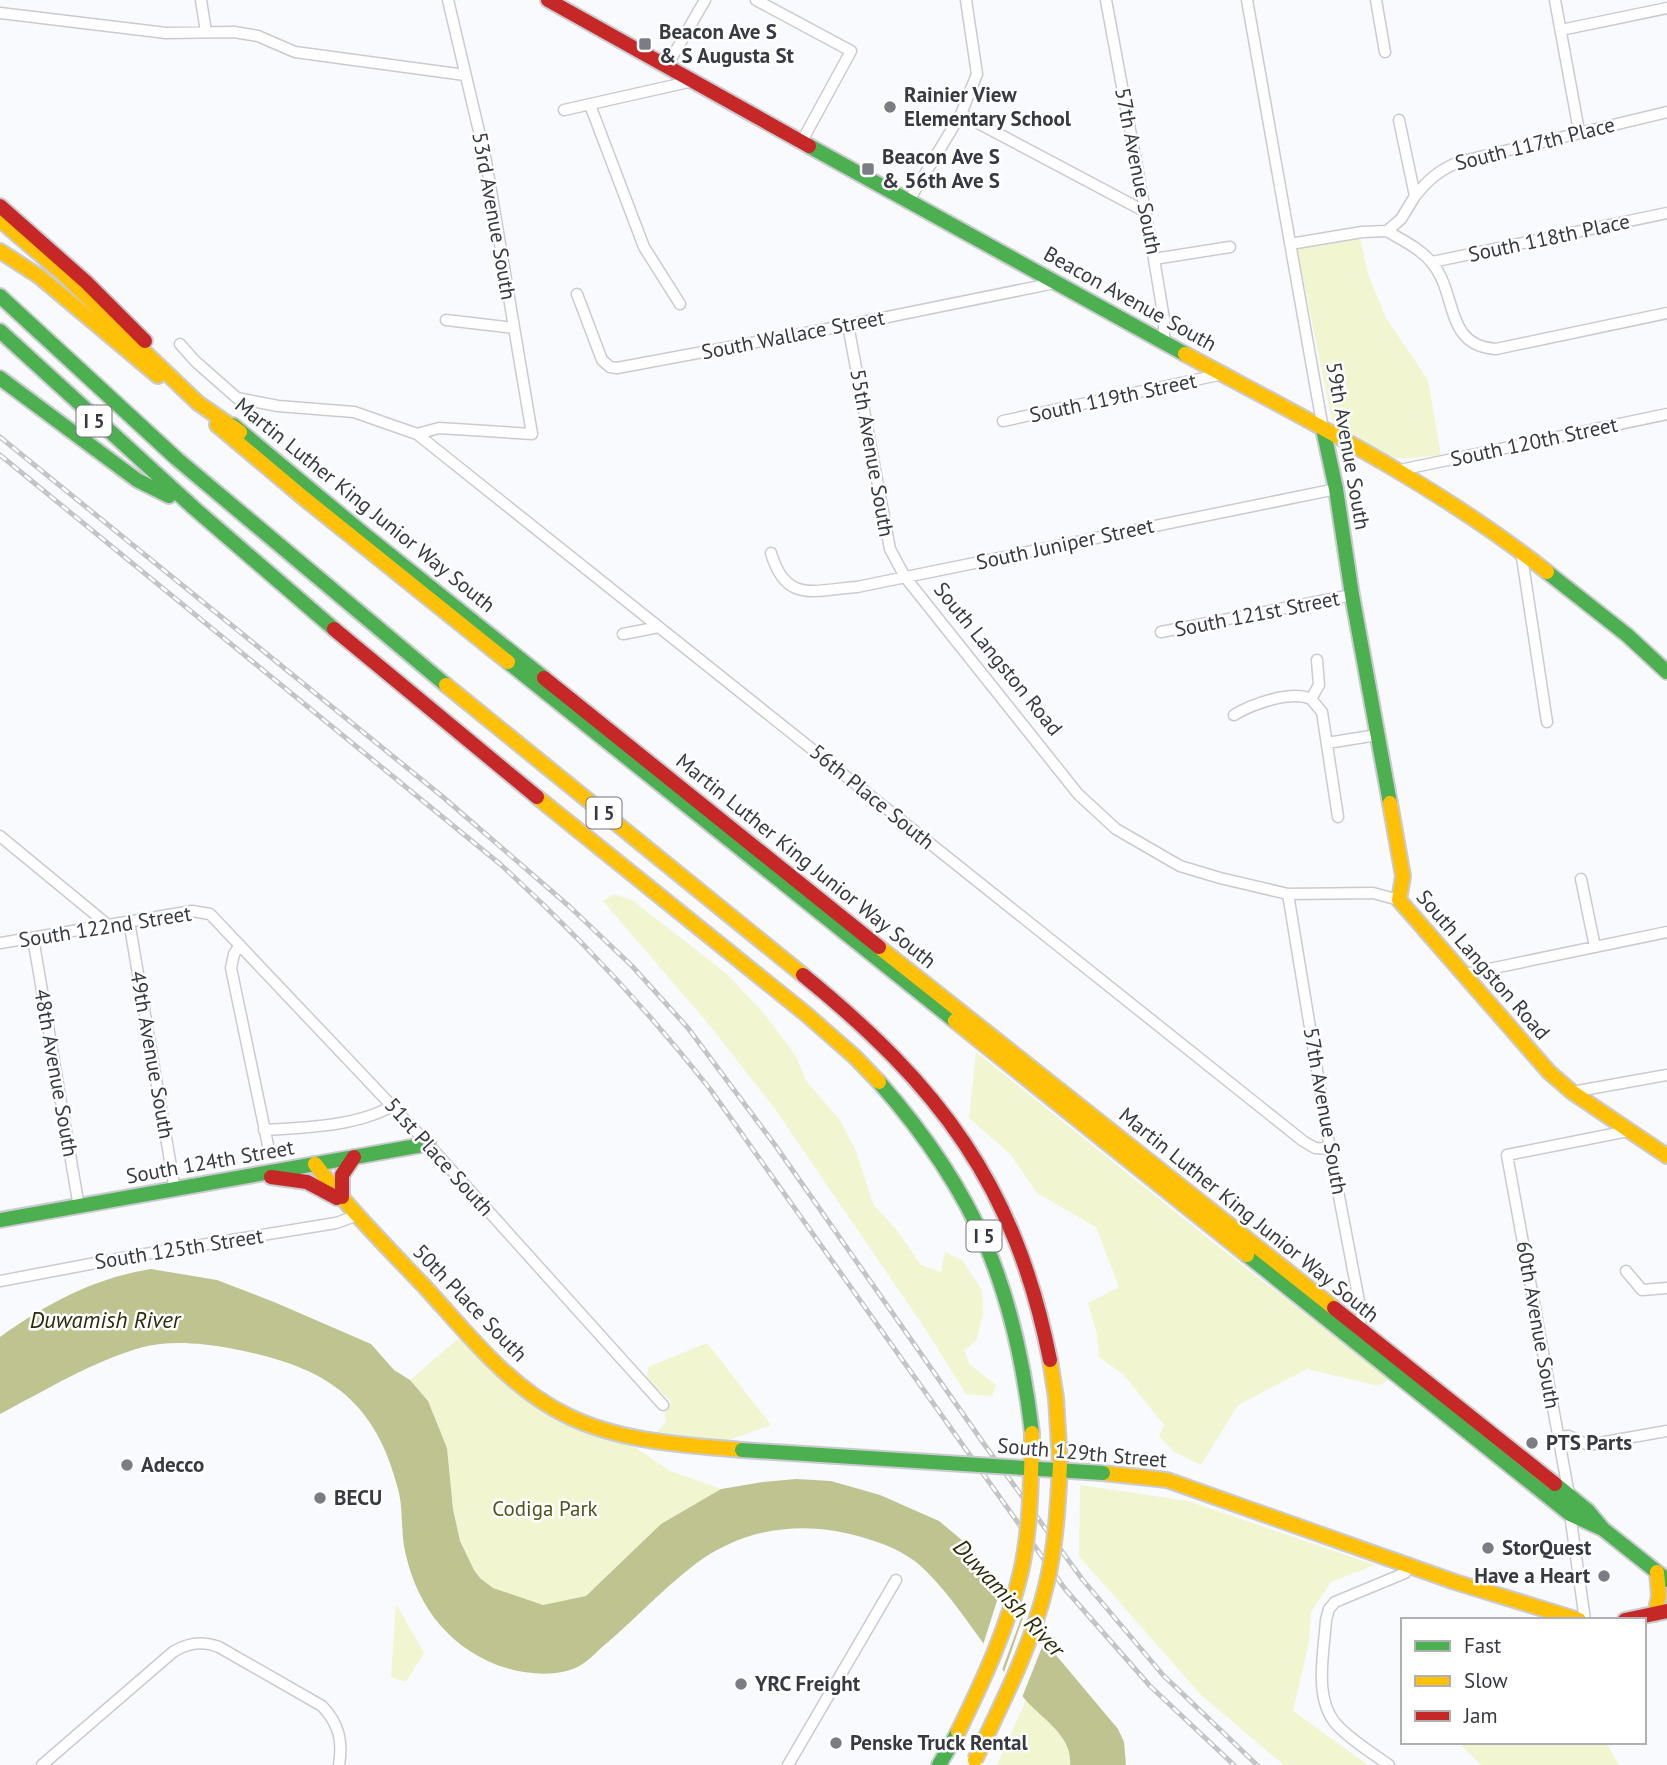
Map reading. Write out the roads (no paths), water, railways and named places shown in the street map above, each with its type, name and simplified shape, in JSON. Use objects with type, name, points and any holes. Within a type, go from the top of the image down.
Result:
[{"type":"main road","name":"Beacon Avenue South","points":[[548,0],[908,202],[1400,470],[1521,551],[1627,635],[1667,672]]},
{"type":"main road","name":"Martin Luther King Junior Way South","points":[[0,206],[86,282],[240,432],[365,535],[1569,1495],[1588,1511],[1603,1529],[1662,1576]]},
{"type":"main road","points":[[0,220],[30,243],[181,386],[225,424],[240,432]]},
{"type":"main road","name":"Martin Luther King Junior Way South","points":[[0,251],[40,277],[316,508],[1570,1514],[1603,1529]]},
{"type":"main road","name":"I 5","points":[[0,296],[177,459],[434,674],[837,1003],[898,1059],[933,1097],[957,1129],[1003,1208],[1040,1309],[1057,1404],[1060,1464],[1058,1512],[1042,1602],[1022,1661],[973,1763]]},
{"type":"main road","name":"I 5","points":[[0,331],[191,508],[314,614],[806,1014],[867,1069],[934,1147],[967,1201],[987,1243],[1010,1304],[1018,1332],[1029,1395],[1032,1433],[1030,1510],[1020,1574],[993,1659],[939,1765]]},
{"type":"main road","points":[[0,378],[137,480],[191,508]]},
{"type":"main road","name":"59th Avenue South","points":[[1323,429],[1336,489],[1352,596],[1403,876],[1399,900]]},
{"type":"main road","name":"South Langston Road","points":[[1399,900],[1549,1072],[1572,1092],[1667,1156]]},
{"type":"main road","name":"South 124th Street","points":[[0,1220],[428,1144]]},
{"type":"main road","points":[[350,1206],[340,1188],[341,1175],[354,1157]]},
{"type":"main road","points":[[315,1164],[317,1187]]},
{"type":"main road","name":"50th Place South","points":[[315,1164],[350,1206],[492,1360],[522,1388],[553,1409],[600,1428],[644,1439]]},
{"type":"main road","points":[[238,1178],[293,1179],[317,1187],[350,1206]]},
{"type":"main road","name":"South 129th Street","points":[[644,1439],[675,1446],[1103,1473],[1167,1480],[1409,1566],[1572,1618]]},
{"type":"main road","points":[[1634,1618],[1661,1612],[1659,1589],[1662,1576]]},
{"type":"street","points":[[201,0],[206,32]]},
{"type":"street","name":"53rd Avenue South","points":[[417,433],[439,428],[532,434],[486,161],[448,0]]},
{"type":"street","points":[[667,66],[705,0]]},
{"type":"street","points":[[756,0],[851,51],[802,141]]},
{"type":"street","points":[[908,202],[961,114],[977,74],[966,0]]},
{"type":"street","name":"57th Avenue South","points":[[1106,0],[1154,259],[1164,319],[1164,343]]},
{"type":"street","name":"59th Avenue South","points":[[1247,0],[1323,429]]},
{"type":"street","points":[[1376,0],[1385,52]]},
{"type":"street","points":[[1555,0],[1579,131]]},
{"type":"street","points":[[1560,30],[1667,8]]},
{"type":"street","points":[[0,13],[166,33],[245,33],[295,52],[465,75]]},
{"type":"street","points":[[564,110],[694,81]]},
{"type":"street","points":[[590,105],[644,247],[680,304]]},
{"type":"street","name":"South 117th Place","points":[[1415,196],[1429,179],[1444,168],[1579,131],[1667,111]]},
{"type":"street","points":[[961,114],[1144,211]]},
{"type":"street","points":[[1387,232],[1401,219],[1415,196],[1399,120]]},
{"type":"street","name":"South 118th Place","points":[[1432,262],[1667,213]]},
{"type":"street","points":[[1290,244],[1363,232],[1387,232],[1405,241],[1432,262],[1446,285],[1459,330],[1468,339],[1485,348],[1496,349],[1667,313]]},
{"type":"street","points":[[1154,259],[1230,247]]},
{"type":"street","name":"South Wallace Street","points":[[578,294],[602,360],[613,368],[848,325],[1056,282]]},
{"type":"street","points":[[446,320],[514,328]]},
{"type":"street","name":"55th Avenue South","points":[[848,325],[885,527],[892,556],[905,577]]},
{"type":"street","points":[[180,344],[237,398],[278,406],[354,412],[417,433]]},
{"type":"street","name":"South 119th Street","points":[[1003,421],[1223,374]]},
{"type":"street","name":"South 120th Street","points":[[1400,470],[1667,414]]},
{"type":"street","name":"56th Place South","points":[[417,433],[1303,1141],[1322,1150],[1330,1149]]},
{"type":"street","name":"South Juniper Street","points":[[771,553],[776,570],[793,589],[802,591],[857,587],[1336,489]]},
{"type":"street","points":[[1521,551],[1547,722]]},
{"type":"street","name":"South Langston Road","points":[[905,577],[1078,794],[1116,829],[1180,866],[1220,878],[1288,894],[1373,892],[1399,900]]},
{"type":"street","name":"South 121st Street","points":[[1161,632],[1352,596]]},
{"type":"street","points":[[623,634],[659,627]]},
{"type":"street","points":[[1311,699],[1319,685],[1317,660]]},
{"type":"street","points":[[1234,715],[1249,705],[1297,695],[1311,699],[1322,712],[1338,817]]},
{"type":"street","points":[[1327,743],[1377,735]]},
{"type":"street","points":[[0,836],[108,925]]},
{"type":"street","points":[[1581,879],[1595,947]]},
{"type":"street","name":"57th Avenue South","points":[[1288,894],[1330,1149],[1362,1317],[1357,1327]]},
{"type":"street","name":"South 122nd Street","points":[[0,943],[192,911],[210,914]]},
{"type":"street","name":"51st Place South","points":[[210,914],[428,1144],[663,1405]]},
{"type":"street","name":"49th Avenue South","points":[[129,921],[175,1189]]},
{"type":"street","points":[[1465,974],[1667,932]]},
{"type":"street","name":"48th Avenue South","points":[[33,938],[79,1207]]},
{"type":"street","points":[[240,945],[234,954],[231,968],[268,1150]]},
{"type":"street","points":[[1572,1092],[1667,1075]]},
{"type":"street","points":[[264,1130],[307,1127],[377,1115],[392,1107]]},
{"type":"street","name":"60th Avenue South","points":[[1569,1495],[1507,1155],[1628,1130]]},
{"type":"street","name":"South 125th Street","points":[[0,1281],[336,1223],[350,1206]]},
{"type":"street","points":[[1626,1271],[1642,1290],[1667,1288]]},
{"type":"street","points":[[1559,1437],[1569,1436],[1588,1445],[1667,1432]]},
{"type":"street","points":[[1570,1514],[1586,1618]]},
{"type":"street","points":[[1390,1765],[1346,1734],[1329,1713],[1323,1688],[1326,1620],[1329,1609],[1335,1602],[1405,1573],[1409,1566]]},
{"type":"street","points":[[788,1765],[896,1580]]},
{"type":"street","points":[[42,1765],[173,1652],[185,1645],[207,1643],[219,1647],[322,1706],[334,1721],[341,1739],[339,1765]]},
{"type":"water","name":"Duwamish River","points":[[151,1269],[217,1280],[371,1344],[394,1370],[410,1380],[428,1401],[447,1448],[453,1509],[460,1541],[474,1570],[493,1588],[543,1605],[586,1596],[661,1524],[721,1489],[796,1479],[831,1481],[880,1495],[939,1521],[969,1546],[998,1586],[1118,1729],[1124,1742],[1126,1765],[1070,1765],[1070,1754],[1061,1736],[1023,1697],[935,1581],[908,1556],[871,1540],[825,1529],[802,1528],[757,1534],[735,1541],[694,1565],[581,1665],[550,1674],[528,1673],[497,1665],[478,1656],[462,1645],[434,1618],[415,1584],[409,1566],[404,1546],[400,1496],[388,1456],[374,1429],[358,1407],[339,1389],[316,1375],[261,1355],[229,1348],[164,1344],[143,1347],[106,1360],[0,1414],[0,1337],[71,1294],[110,1279]]},
{"type":"railway","points":[[0,437],[443,797],[570,907],[632,966],[688,1028],[775,1145],[1082,1579],[1163,1675],[1257,1765]]},
{"type":"railway","points":[[0,455],[500,864],[610,972],[710,1089],[1065,1589],[1150,1686],[1234,1765]]},
{"type":"place","name":"Beacon Ave S & S Augusta St","points":[[645,44]]},
{"type":"place","name":"Rainier View Elementary School","points":[[890,107]]},
{"type":"place","name":"Beacon Ave S & 56th Ave S","points":[[868,169]]},
{"type":"place","name":"PTS Parts","points":[[1532,1443]]},
{"type":"place","name":"Adecco","points":[[127,1465]]},
{"type":"place","name":"BECU","points":[[320,1498]]},
{"type":"place","name":"StorQuest","points":[[1488,1548]]},
{"type":"place","name":"Have a Heart","points":[[1604,1576]]},
{"type":"place","name":"YRC Freight","points":[[741,1684]]},
{"type":"place","name":"Penske Truck Rental","points":[[836,1743]]},
{"type":"park label","name":"Codiga Park","points":[[545,1509]]}]
